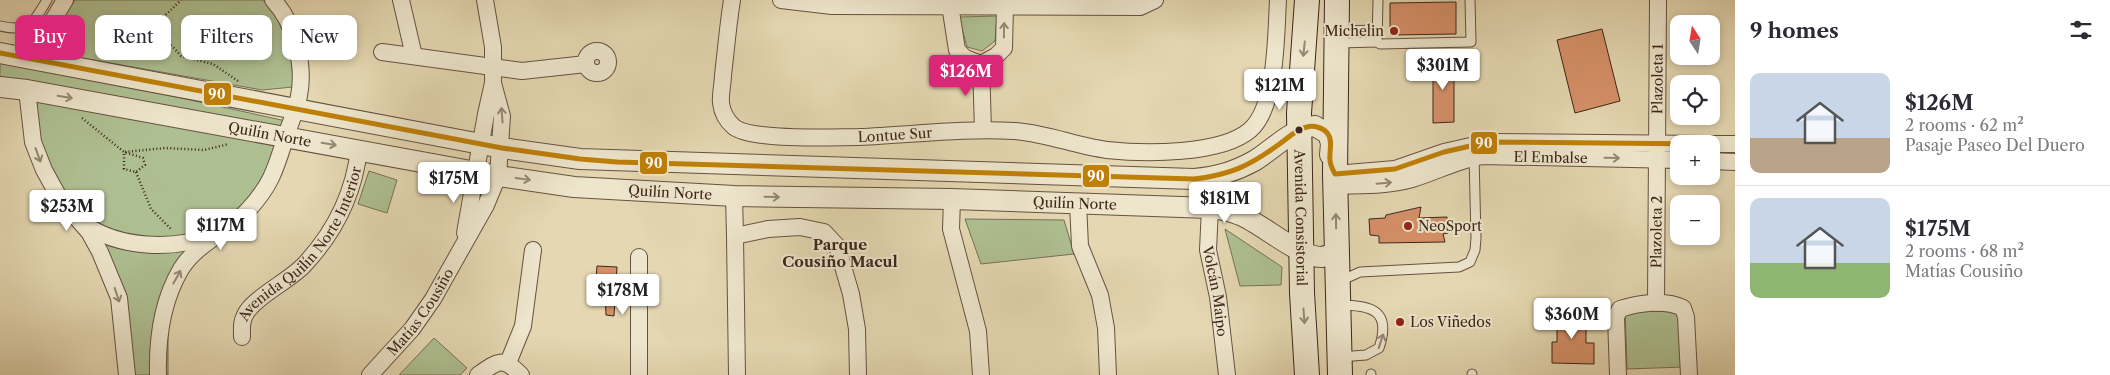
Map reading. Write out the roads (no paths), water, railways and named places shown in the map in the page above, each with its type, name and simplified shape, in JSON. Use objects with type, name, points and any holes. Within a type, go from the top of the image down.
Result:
[{"type":"main road","name":"Avenida Consistorial","points":[[1307,0],[1299,96],[1302,293],[1307,375]]},
{"type":"main road","points":[[1337,0],[1335,180],[1340,366]]},
{"type":"street","points":[[56,15],[65,0]]},
{"type":"street","points":[[401,0],[414,56]]},
{"type":"street","name":"Matías Cousiño","points":[[463,243],[493,75],[493,47],[485,0]]},
{"type":"street","name":"Lontue Sur","points":[[732,0],[721,102],[726,118],[735,128],[750,134],[824,138],[917,135],[983,130],[1016,131],[1051,136],[1108,150],[1188,152],[1225,143],[1251,130],[1265,106],[1276,54],[1278,0]]},
{"type":"street","points":[[781,0],[832,6],[983,3],[1140,7],[1155,0]]},
{"type":"street","name":"Plazoleta 1","points":[[1658,0],[1658,151]]},
{"type":"street","points":[[158,375],[158,352],[162,320],[173,284],[190,256],[248,211],[264,191],[273,176],[295,109],[300,87],[300,65],[296,43],[288,23],[275,1]]},
{"type":"street","points":[[950,5],[957,50],[966,58],[981,64],[996,56],[1004,48],[1005,5]]},
{"type":"street","points":[[382,52],[414,56],[493,75],[586,64]]},
{"type":"street","name":"Quilín Norte","points":[[0,53],[15,56]]},
{"type":"street","name":"Quilín Norte","points":[[39,60],[502,148],[617,162],[1194,179],[1220,176],[1238,169],[1266,153],[1299,130]]},
{"type":"street","points":[[981,64],[983,130]]},
{"type":"street","name":"Matías Cousiño","points":[[370,375],[423,314],[445,281],[463,243],[486,205],[498,176],[502,148],[502,110],[493,75]]},
{"type":"street","name":"Quilín Norte","points":[[0,87],[28,90],[359,149],[498,176],[574,187],[734,196],[952,199],[1226,210],[1242,215],[1273,236],[1322,257],[1338,275]]},
{"type":"street","points":[[28,90],[30,126],[37,153],[51,184],[69,211],[89,232],[100,252],[119,298],[127,375]]},
{"type":"street","points":[[1299,130],[1315,126],[1328,134],[1331,143],[1330,162],[1335,180]]},
{"type":"street","points":[[1720,144],[1735,144]]},
{"type":"street","name":"Avenida Quilín Norte Interior","points":[[242,337],[242,324],[246,312],[303,266],[332,229],[345,206],[353,185],[359,149]]},
{"type":"street","name":"El Embalse","points":[[1335,180],[1400,182],[1414,179],[1473,151],[1494,155],[1670,149]]},
{"type":"street","name":"El Embalse","points":[[1658,151],[1670,156]]},
{"type":"street","name":"Plazoleta 2","points":[[1656,303],[1658,151]]},
{"type":"street","points":[[1720,161],[1735,162]]},
{"type":"street","points":[[734,196],[736,375]]},
{"type":"street","points":[[952,199],[951,229],[978,331],[981,375]]},
{"type":"street","points":[[1078,203],[1080,246],[1100,296],[1106,328],[1108,375]]},
{"type":"street","name":"Volcán Maipo","points":[[1210,208],[1208,250],[1218,297],[1227,375]]},
{"type":"street","points":[[69,211],[101,234],[116,239],[154,244],[202,239],[224,229]]},
{"type":"street","points":[[735,236],[768,229],[800,227],[824,232],[837,246],[851,294],[857,329],[858,375]]},
{"type":"street","points":[[508,362],[522,326],[533,250]]},
{"type":"street","points":[[638,257],[639,375]]},
{"type":"street","points":[[1618,375],[1616,317],[1620,309],[1656,303],[1675,304],[1683,308],[1686,317],[1689,375]]},
{"type":"street","points":[[478,375],[502,362],[508,362],[522,375]]},
{"type":"lane","points":[[0,26],[21,29],[30,26],[47,0]]},
{"type":"lane","points":[[1377,42],[1378,0]]},
{"type":"lane","points":[[1338,37],[1380,44],[1471,42],[1470,0]]},
{"type":"lane","points":[[1338,37],[1376,30]]},
{"type":"lane","points":[[1338,275],[1360,272],[1459,267],[1470,262],[1475,250],[1476,238],[1473,151]]},
{"type":"lane","points":[[1338,275],[1360,272]]},
{"type":"lane","points":[[1338,275],[1361,305],[1377,312],[1382,321],[1384,335],[1380,348],[1340,366]]},
{"type":"place","name":"Michelin","points":[[1394,31]]},
{"type":"place","name":"NeoSport","points":[[1408,226]]},
{"type":"place","name":"Los Viñedos","points":[[1400,322]]},
{"type":"district","name":"Parque Cousiño Macul","points":[[840,252]]}]
